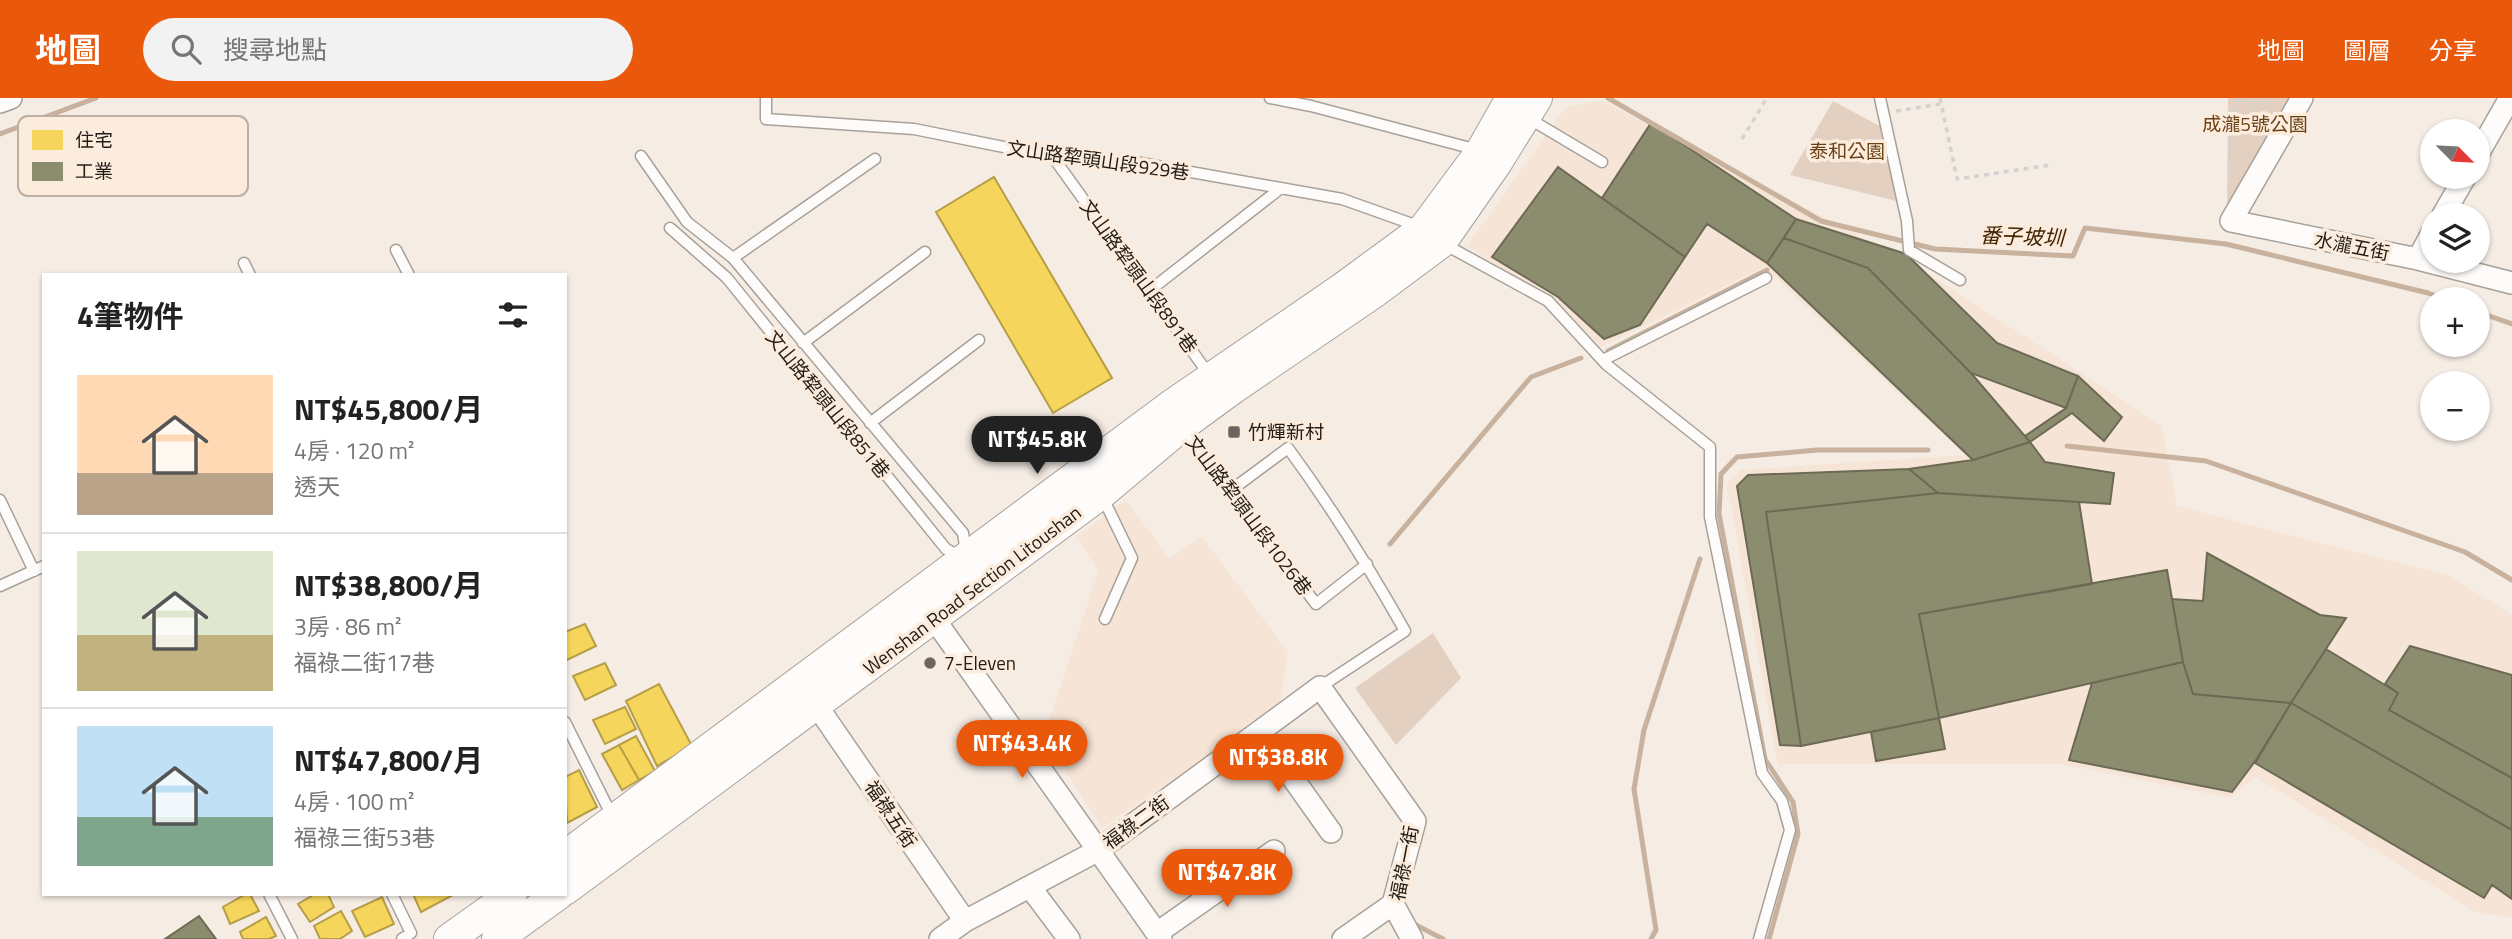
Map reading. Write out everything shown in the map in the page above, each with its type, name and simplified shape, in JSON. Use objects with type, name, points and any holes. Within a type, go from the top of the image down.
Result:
[{"type":"main road","name":"Wenshan Road Section Litoushan","points":[[1432,236],[1481,151],[1520,104]]},
{"type":"main road","name":"Wenshan Road Section Litoushan","points":[[567,855],[926,608],[1218,386],[1375,292],[1432,236],[1496,164],[1520,104]]},
{"type":"main road","name":"Wenshan Road Section Litoushan","points":[[567,889],[817,706],[926,608]]},
{"type":"main road","points":[[449,939],[521,901],[548,896]]},
{"type":"main road","points":[[496,939],[521,901]]},
{"type":"street","points":[[0,102],[11,98]]},
{"type":"street","points":[[2253,182],[2302,98]]},
{"type":"street","points":[[2490,133],[2510,98]]},
{"type":"street","name":"水瀧五街","points":[[2253,182],[2231,222],[2418,259],[2512,283]]},
{"type":"street","points":[[2418,259],[2420,255]]},
{"type":"street","points":[[926,608],[1159,936],[1274,851]]},
{"type":"street","name":"福祿二街","points":[[956,932],[1097,850],[1320,687]]},
{"type":"street","name":"福祿一街","points":[[1320,687],[1415,821],[1393,904],[1410,938]]},
{"type":"street","name":"福祿五街","points":[[817,706],[956,932]]},
{"type":"street","points":[[1260,732],[1331,832]]},
{"type":"street","points":[[1030,887],[1069,939]]},
{"type":"street","points":[[1343,939],[1393,904]]},
{"type":"lane","name":"文山路犂頭山段929巷","points":[[766,98],[766,119],[914,129],[1054,158],[1135,162],[1342,199],[1432,236],[1548,302],[1603,360],[1710,447],[1710,517],[1762,773],[1782,801],[1790,830],[1759,939]]},
{"type":"lane","points":[[1270,98],[1311,106],[1481,151]]},
{"type":"lane","points":[[1880,98],[1907,221],[1909,250],[1960,279]]},
{"type":"lane","points":[[1520,104],[1602,162]]},
{"type":"lane","points":[[640,156],[687,222],[733,258],[963,533],[975,571]]},
{"type":"lane","name":"文山路犂頭山段891巷","points":[[1054,158],[1218,386]]},
{"type":"lane","points":[[733,258],[875,159]]},
{"type":"lane","points":[[1149,291],[1281,188]]},
{"type":"lane","name":"文山路犂頭山段851巷","points":[[670,228],[727,278],[946,550],[975,571]]},
{"type":"lane","points":[[396,250],[408,273]]},
{"type":"lane","points":[[803,343],[925,252]]},
{"type":"lane","points":[[244,263],[249,273]]},
{"type":"lane","points":[[1603,360],[1766,278]]},
{"type":"lane","points":[[870,423],[979,341]]},
{"type":"lane","name":"文山路犂頭山段1026巷","points":[[1176,416],[1316,604],[1367,564]]},
{"type":"lane","points":[[1230,491],[1289,448],[1331,506],[1405,631],[1320,687]]},
{"type":"lane","points":[[1093,483],[1132,558],[1105,619]]},
{"type":"lane","points":[[0,500],[39,569],[0,586]]},
{"type":"lane","points":[[567,726],[614,821]]},
{"type":"lane","points":[[270,896],[292,939]]},
{"type":"lane","points":[[392,896],[411,933],[402,939]]},
{"type":"path","points":[[1742,139],[1767,98]]},
{"type":"path","points":[[1940,98],[1957,180],[2050,165]]},
{"type":"path","points":[[2238,98],[2231,166],[2253,182]]},
{"type":"path","points":[[2244,98],[2248,103],[2258,106],[2268,98]]},
{"type":"path","points":[[1884,113],[1941,104]]},
{"type":"shaded area","points":[[1601,100],[1915,265],[2162,426],[2177,506],[2450,576],[2512,615],[2512,918],[2476,912],[2256,777],[2230,798],[2061,764],[1778,764],[1727,484],[1740,470],[1965,455],[1764,267],[1601,347],[1551,299],[1467,246],[1565,108]]},
{"type":"shaded area","points":[[1126,500],[1169,558],[1202,537],[1288,652],[1280,706],[1102,828],[1044,736],[1098,572],[1077,536]]},
{"type":"green space","name":"成瀧5號公園","points":[[2228,98],[2300,98],[2227,223]]},
{"type":"green space","name":"泰和公園","points":[[1833,101],[1887,130],[1905,203],[1790,175]]},
{"type":"green space","points":[[1433,633],[1461,678],[1396,745],[1355,688]]},
{"type":"building: 住宅","points":[[994,177],[1112,378],[1053,413],[936,212]]},
{"type":"building: 住宅","points":[[585,624],[596,646],[567,660],[567,631]]},
{"type":"building: 住宅","points":[[605,663],[616,685],[585,700],[573,676]]},
{"type":"building: 住宅","points":[[659,684],[692,746],[657,766],[626,701]]},
{"type":"building: 住宅","points":[[625,707],[636,729],[605,744],[593,720]]},
{"type":"building: 住宅","points":[[636,736],[655,771],[639,780],[619,745]]},
{"type":"building: 住宅","points":[[619,745],[639,780],[622,790],[602,754]]},
{"type":"building: 住宅","points":[[579,770],[597,807],[567,823],[567,776]]},
{"type":"building: 住宅","points":[[242,896],[251,896],[259,911],[230,924],[223,907]]},
{"type":"building: 住宅","points":[[312,896],[329,896],[334,907],[310,922],[298,904]]},
{"type":"building: 住宅","points":[[414,896],[451,896],[421,912]]},
{"type":"building: 住宅","points":[[382,897],[394,924],[365,937],[352,911]]},
{"type":"building: 住宅","points":[[341,911],[352,931],[340,939],[320,939],[314,926]]},
{"type":"building: 住宅","points":[[266,917],[276,936],[269,939],[243,939],[240,932]]},
{"type":"building: 工業","points":[[1651,123],[1796,219],[1767,263],[1707,224],[1685,257],[1602,198]]},
{"type":"building: 工業","points":[[1558,167],[1685,257],[1640,325],[1604,339],[1558,297],[1492,257]]},
{"type":"building: 工業","points":[[1796,219],[1906,254],[1997,343],[2078,376],[2066,408],[1971,373],[1868,268],[1784,238]]},
{"type":"building: 工業","points":[[1784,238],[1868,268],[1971,373],[2030,442],[1973,460],[1767,263]]},
{"type":"building: 工業","points":[[2078,376],[2122,417],[2104,441],[2072,413],[2030,442],[2025,436],[2066,408]]},
{"type":"building: 工業","points":[[2030,442],[2045,462],[2114,473],[2110,504],[1938,493],[1909,469],[1973,460]]},
{"type":"building: 工業","points":[[1909,469],[1938,493],[1766,512],[1801,746],[1780,745],[1737,486],[1748,475]]},
{"type":"building: 工業","points":[[1938,493],[2079,502],[2092,584],[1919,614],[1939,718],[1801,746],[1766,512]]},
{"type":"building: 工業","points":[[2207,553],[2320,615],[2346,618],[2291,703],[2193,694],[2183,662],[2172,599],[2203,601]]},
{"type":"building: 工業","points":[[2167,570],[2183,662],[1939,718],[1919,614]]},
{"type":"building: 工業","points":[[2410,646],[2512,675],[2512,778],[2389,710],[2398,693],[2385,684]]},
{"type":"building: 工業","points":[[2326,649],[2398,693],[2389,710],[2512,778],[2512,830],[2291,703]]},
{"type":"building: 工業","points":[[2183,662],[2193,694],[2291,703],[2256,760],[2232,792],[2069,760],[2092,683]]},
{"type":"building: 工業","points":[[2291,703],[2512,830],[2512,899],[2492,885],[2484,898],[2255,763]]},
{"type":"building: 工業","points":[[1939,718],[1945,749],[1876,761],[1871,732]]},
{"type":"building: 工業","points":[[199,916],[216,939],[165,939]]},
{"type":"waterway","points":[[48,116],[96,98]]},
{"type":"waterway","name":"番子坡圳","points":[[1608,98],[1821,221],[1935,249],[2073,256],[2085,228],[2226,244],[2420,291]]},
{"type":"waterway","points":[[0,134],[18,127]]},
{"type":"waterway","points":[[1608,351],[1767,270]]},
{"type":"waterway","name":"番子坡圳","points":[[2490,316],[2512,324]]},
{"type":"waterway","points":[[1390,544],[1531,377],[1581,358]]},
{"type":"waterway","points":[[2067,446],[2206,461],[2465,552],[2512,580]]},
{"type":"waterway","points":[[1769,939],[1798,834],[1793,802],[1765,759],[1719,514],[1721,474],[1737,457],[1817,450],[1928,450]]},
{"type":"waterway","points":[[1651,939],[1656,930],[1634,789],[1644,730],[1700,559]]},
{"type":"waterway","points":[[1414,924],[1443,939]]},
{"type":"place","name":"竹輝新村","points":[[1234,432]]},
{"type":"place","name":"7-Eleven","points":[[930,663]]}]
